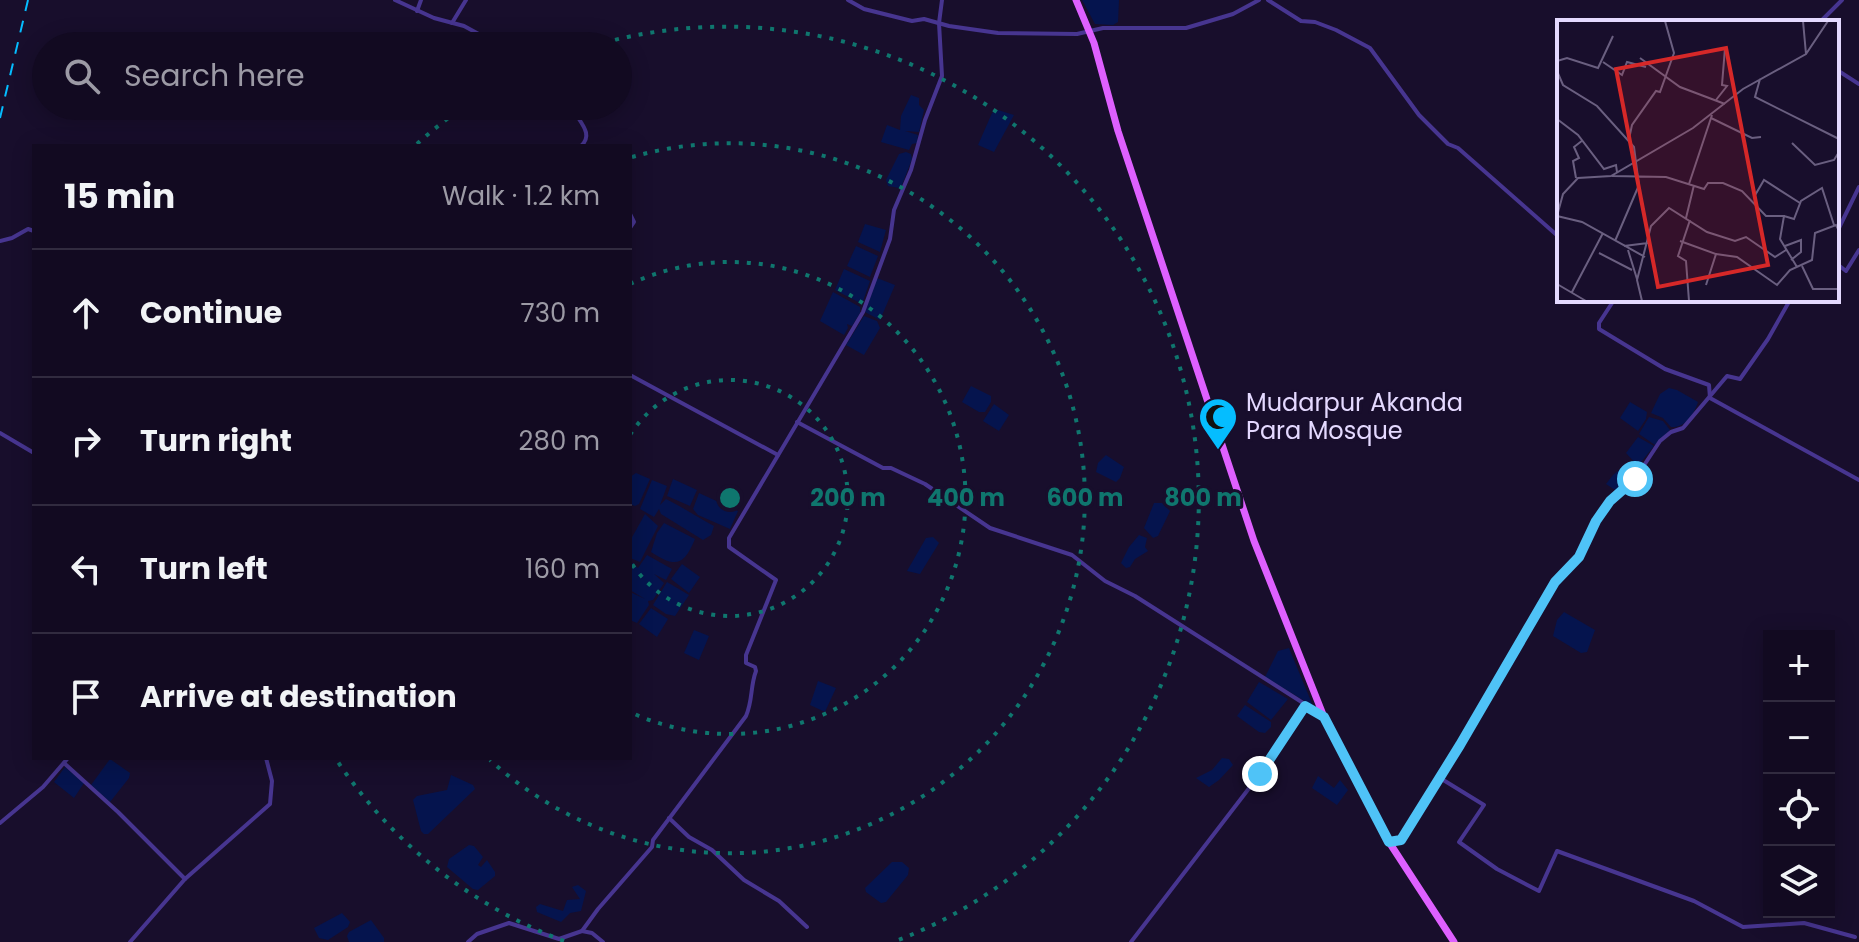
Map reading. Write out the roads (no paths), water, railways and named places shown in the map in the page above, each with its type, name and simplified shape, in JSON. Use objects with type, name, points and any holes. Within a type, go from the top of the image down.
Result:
[{"type":"main road","points":[[1076,0],[1089,31],[1118,131],[1254,541],[1324,717],[1389,842],[1454,942]]},
{"type":"street","points":[[395,0],[475,32]]},
{"type":"street","points":[[417,11],[421,0]]},
{"type":"street","points":[[452,23],[466,0]]},
{"type":"street","points":[[848,0],[864,9],[912,21],[924,19],[998,33],[1077,34],[1103,28],[1186,28],[1233,14],[1259,0]]},
{"type":"street","points":[[582,931],[652,847],[653,840],[669,818],[733,736],[753,700],[750,685],[756,669],[746,663],[746,655],[776,580],[729,547],[729,538],[863,312],[890,239],[894,210],[911,170],[942,76],[939,23],[942,0]]},
{"type":"street","points":[[1268,0],[1301,21],[1315,22],[1336,30],[1370,48],[1419,115],[1448,144],[1458,148],[1557,235]]},
{"type":"street","points":[[1822,20],[1842,0]]},
{"type":"street","points":[[1839,71],[1859,84]]},
{"type":"street","points":[[580,120],[586,136],[582,144]]},
{"type":"street","points":[[1839,228],[1859,187]]},
{"type":"street","points":[[0,241],[28,229],[32,230]]},
{"type":"street","points":[[1839,266],[1846,271],[1859,250]]},
{"type":"street","points":[[1613,302],[1599,323],[1599,329],[1665,369],[1709,385],[1710,398]]},
{"type":"street","points":[[1389,842],[1401,840],[1555,582],[1579,557],[1596,521],[1610,501],[1635,479],[1660,441],[1671,432],[1683,428],[1727,376],[1740,379],[1789,302]]},
{"type":"street","points":[[632,376],[778,455]]},
{"type":"street","points":[[1710,398],[1859,480]]},
{"type":"street","points":[[797,422],[883,468],[891,468],[925,484],[990,528],[1072,555],[1105,581],[1135,596],[1324,717]]},
{"type":"street","points":[[0,433],[32,452]]},
{"type":"street","points":[[1131,942],[1260,774],[1305,706]]},
{"type":"street","points":[[0,823],[43,787],[66,760]]},
{"type":"street","points":[[130,942],[185,879],[270,804],[272,781],[267,760]]},
{"type":"street","points":[[64,763],[185,879]]},
{"type":"street","points":[[1440,778],[1484,805],[1459,842],[1497,869],[1539,891],[1557,851],[1694,901],[1743,927],[1804,923],[1855,937]]},
{"type":"street","points":[[669,818],[689,837],[715,852],[744,880],[779,901],[807,927]]},
{"type":"street","points":[[468,942],[477,934],[509,923],[559,939],[582,931],[592,933],[603,942]]},
{"type":"railway","points":[[0,118],[28,0]]},
{"type":"place","name":"Mudarpur Akanda Para Mosque","points":[[1218,451]]}]
